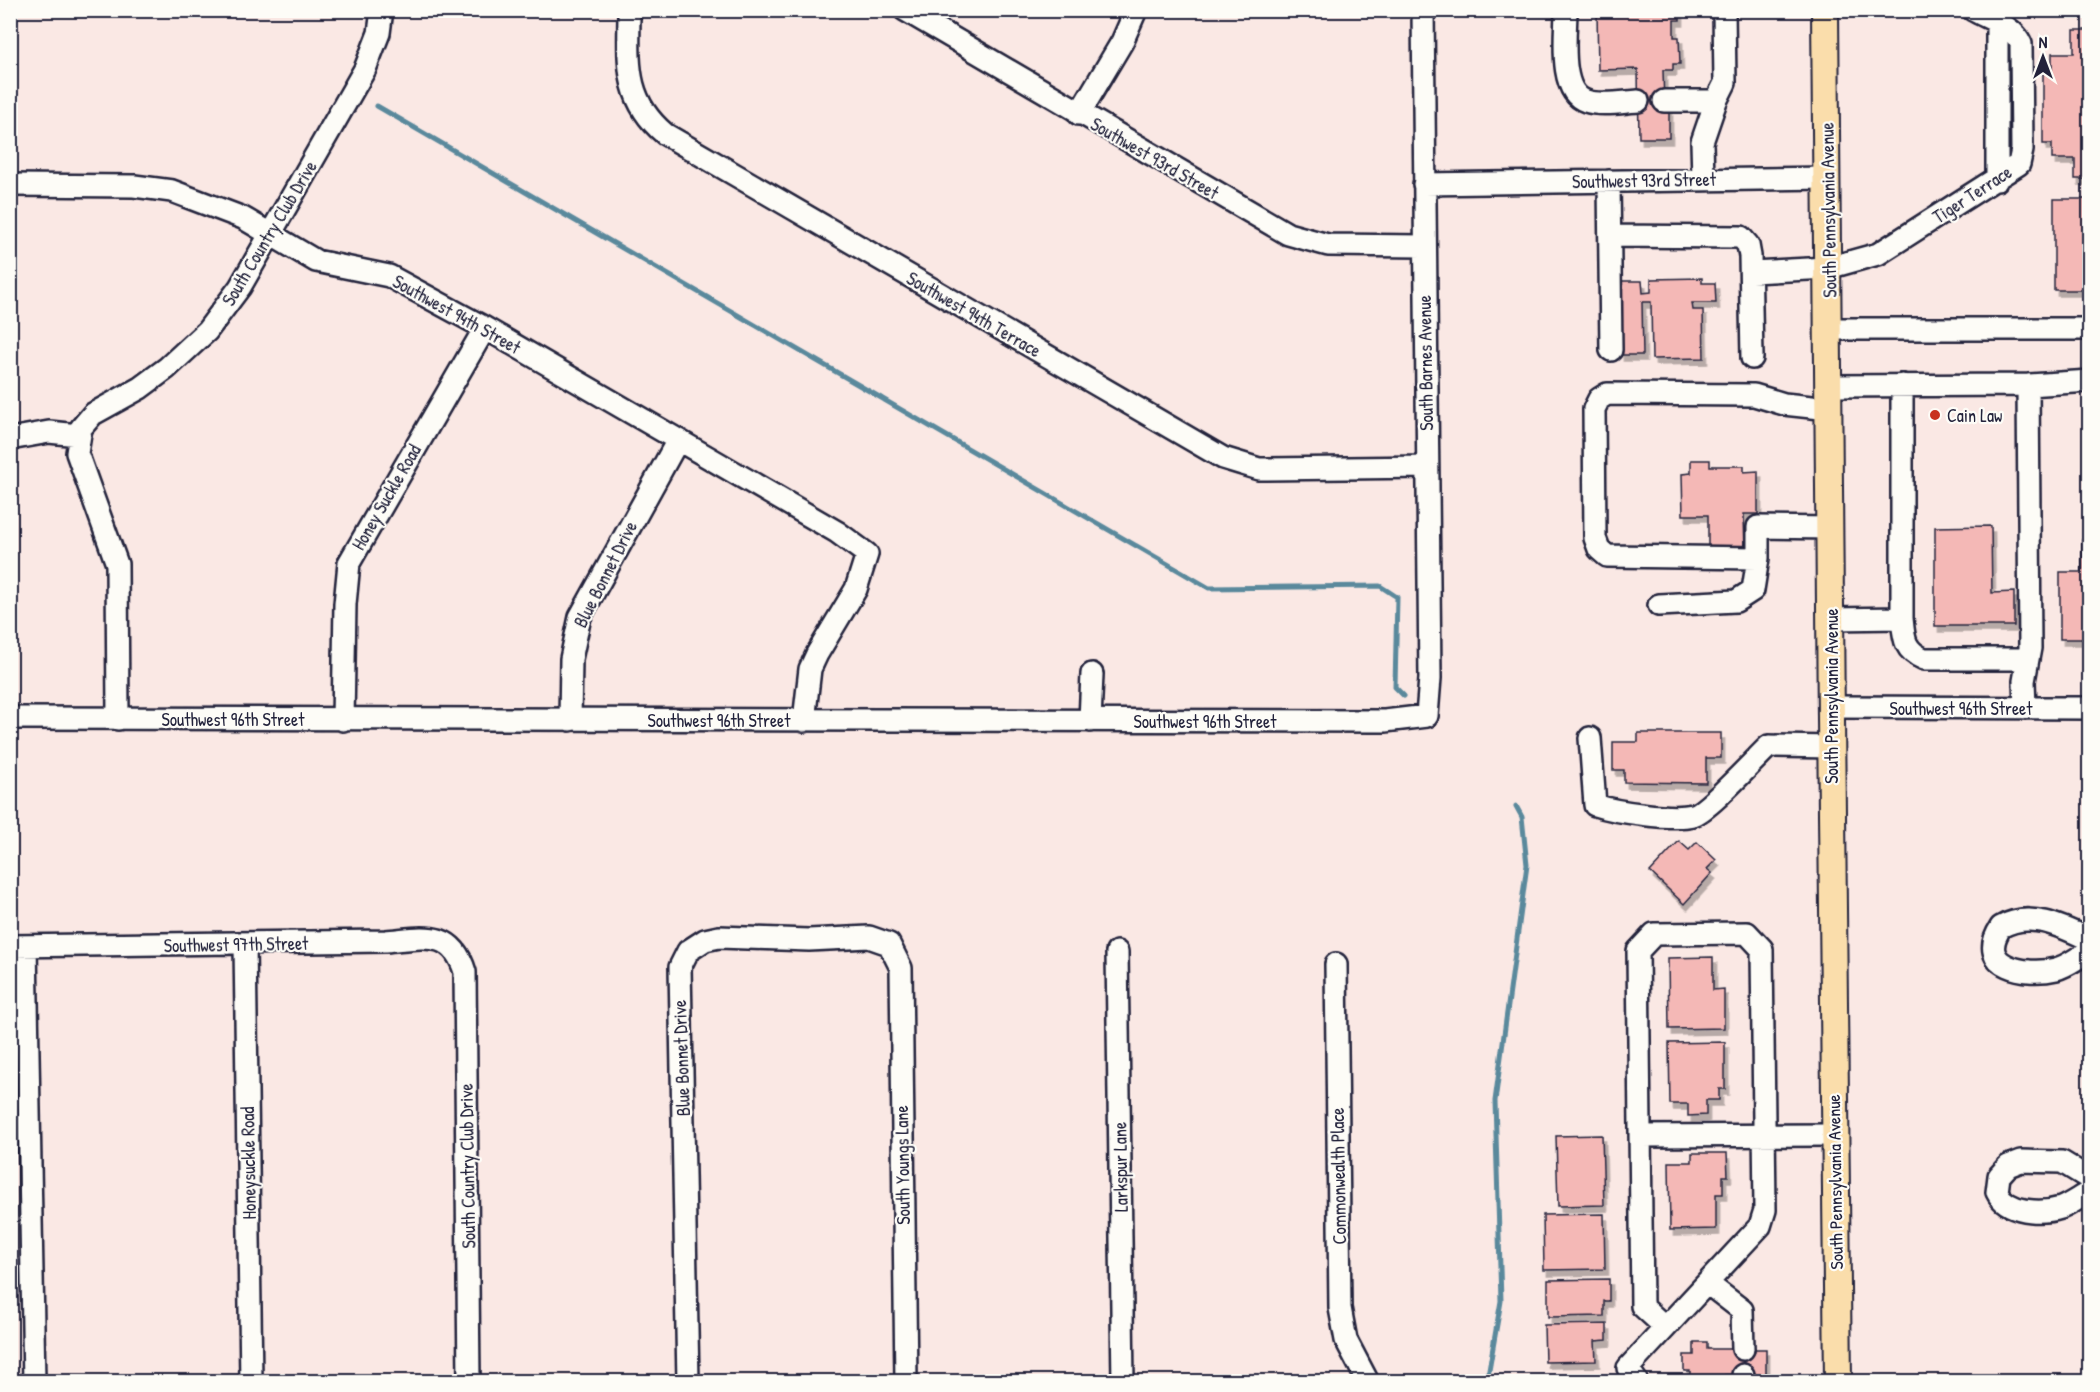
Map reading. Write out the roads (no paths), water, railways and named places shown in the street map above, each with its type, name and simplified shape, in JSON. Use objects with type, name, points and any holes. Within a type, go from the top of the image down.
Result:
[{"type":"main road","name":"South Pennsylvania Avenue","points":[[1826,10],[1833,707],[1830,829],[1838,1382]]},
{"type":"street","name":"South Country Club Drive","points":[[78,435],[93,414],[140,388],[184,354],[207,331],[240,287],[365,69],[379,33],[382,10]]},
{"type":"street","name":"Southwest 94th Terrace","points":[[629,10],[629,66],[634,94],[651,122],[665,134],[1223,458],[1258,469],[1427,467]]},
{"type":"street","name":"Southwest 93rd Street","points":[[905,10],[1079,114],[1300,238],[1315,243],[1347,246],[1423,246]]},
{"type":"street","points":[[1079,114],[1122,42],[1136,10]]},
{"type":"street","name":"South Barnes Avenue","points":[[1423,10],[1423,246],[1430,678],[1427,716]]},
{"type":"street","points":[[1566,10],[1567,79],[1577,95],[1587,102],[1638,102]]},
{"type":"street","points":[[1703,179],[1702,142],[1716,101],[1725,83],[1724,10]]},
{"type":"street","name":"Tiger Terrace","points":[[1751,272],[1828,268],[1878,254],[2012,170],[2022,157],[2021,44],[2016,35],[1973,10]]},
{"type":"street","points":[[1664,101],[1716,101]]},
{"type":"street","name":"Southwest 93rd Street","points":[[1424,184],[1828,178]]},
{"type":"street","points":[[1609,181],[1611,350]]},
{"type":"street","name":"Southwest 94th Street","points":[[10,185],[134,186],[172,190],[243,218],[316,261],[379,273],[396,279],[837,532],[867,554],[856,589],[816,654],[810,669],[804,721]]},
{"type":"street","points":[[1610,236],[1733,235],[1741,237],[1748,245],[1751,272],[1752,358]]},
{"type":"street","name":"Honey Suckle Road","points":[[343,720],[345,604],[349,563],[485,328]]},
{"type":"street","points":[[1829,329],[2090,329]]},
{"type":"street","points":[[1758,558],[1607,556],[1599,549],[1595,538],[1594,409],[1599,399],[1607,394],[1754,395],[1784,404],[1902,386],[2028,385],[2090,381]]},
{"type":"street","points":[[2025,708],[2024,681],[2028,659],[2028,385]]},
{"type":"street","points":[[1902,386],[1902,618],[1904,642],[1912,653],[1924,658],[2028,659]]},
{"type":"street","points":[[10,439],[49,432],[78,435],[80,462],[117,564],[118,719]]},
{"type":"street","name":"Blue Bonnet Drive","points":[[570,720],[571,659],[580,617],[678,440]]},
{"type":"street","points":[[1659,605],[1736,601],[1753,590],[1758,558],[1758,527],[1831,528]]},
{"type":"street","points":[[1832,619],[1902,618]]},
{"type":"street","points":[[1090,721],[1092,674]]},
{"type":"street","name":"Southwest 96th Street","points":[[1833,707],[2090,708]]},
{"type":"street","name":"Southwest 96th Street","points":[[10,718],[1385,721],[1427,716]]},
{"type":"street","points":[[1590,738],[1595,806],[1620,813],[1694,815],[1706,807],[1770,746],[1832,747]]},
{"type":"street","points":[[2090,940],[2057,923],[2013,921],[2001,927],[1995,942],[1998,959],[2004,966],[2017,971],[2058,969],[2090,951]]},
{"type":"street","points":[[1631,1377],[1665,1327],[1760,1226],[1765,1210],[1762,949],[1747,933],[1654,934],[1638,951],[1642,1306],[1665,1327]]},
{"type":"street","name":"Southwest 97th Street","points":[[18,946],[386,941],[432,937],[457,952]]},
{"type":"street","name":"Blue Bonnet Drive","points":[[688,1382],[682,1021],[679,976],[684,958],[695,945],[720,938],[809,940],[870,938],[884,941],[893,950]]},
{"type":"street","name":"Honeysuckle Road","points":[[245,944],[251,1382]]},
{"type":"street","points":[[18,946],[34,1382]]},
{"type":"street","name":"South Youngs Lane","points":[[893,950],[898,958],[902,977],[900,1019],[906,1382]]},
{"type":"street","name":"South Country Club Drive","points":[[457,952],[465,972],[469,1382]]},
{"type":"street","name":"Larkspur Lane","points":[[1117,952],[1123,1382]]},
{"type":"street","name":"Commonwealth Place","points":[[1336,964],[1340,1308],[1346,1340],[1368,1382]]},
{"type":"street","points":[[1640,1136],[1834,1135]]},
{"type":"street","points":[[2090,1179],[2062,1162],[2021,1161],[2008,1166],[1999,1176],[1997,1192],[2003,1202],[2016,1209],[2052,1210],[2090,1192]]},
{"type":"street","points":[[1707,1283],[1742,1310],[1743,1349]]},
{"type":"waterway","points":[[377,106],[1209,588],[1380,586],[1397,597],[1395,687],[1404,696]]},
{"type":"waterway","points":[[1487,1382],[1501,1301],[1495,1101],[1527,865],[1522,817],[1516,806]]},
{"type":"place","name":"Cain Law","points":[[1935,415]]}]
